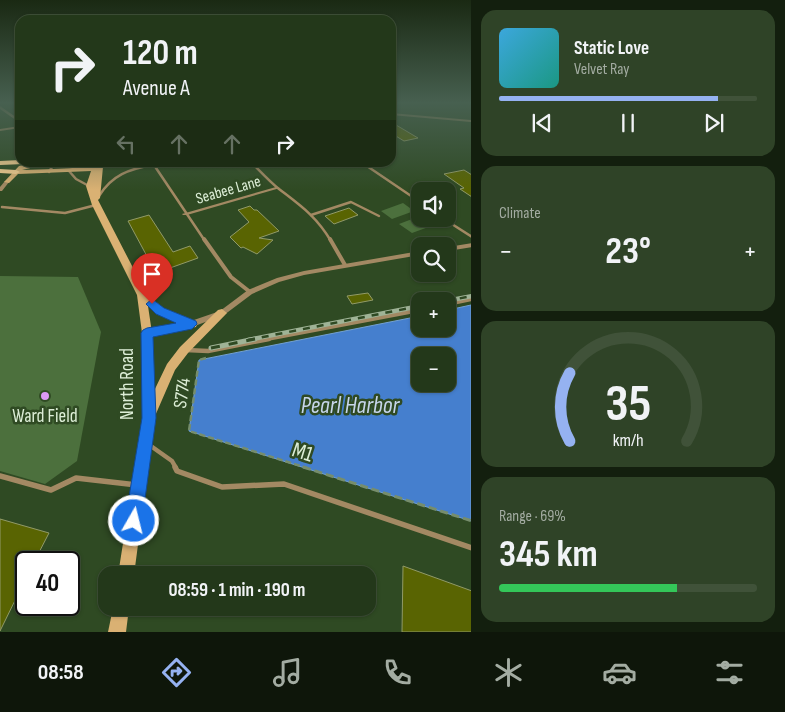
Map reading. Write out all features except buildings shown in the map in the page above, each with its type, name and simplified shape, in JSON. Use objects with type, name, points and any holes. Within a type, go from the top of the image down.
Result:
[{"type":"main road","points":[[0,163],[15,162]]},
{"type":"main road","points":[[0,173],[16,172]]},
{"type":"main road","points":[[0,173],[5,178],[3,187]]},
{"type":"street","points":[[3,187],[16,172],[24,167]]},
{"type":"street","points":[[16,172],[69,171],[92,167]]},
{"type":"street","points":[[89,184],[94,171],[100,167]]},
{"type":"street","points":[[96,204],[103,167]]},
{"type":"street","points":[[69,171],[87,177],[89,184]]},
{"type":"street","points":[[3,187],[16,178],[35,172]]},
{"type":"street","name":"North Road","points":[[89,184],[96,204],[142,295],[147,333],[149,418],[127,566]]},
{"type":"street","name":"Seabee Lane","points":[[185,214],[278,188]]},
{"type":"street","points":[[456,248],[471,245]]},
{"type":"street","points":[[149,418],[172,367],[184,350],[222,313],[250,292],[277,280],[345,265],[411,254]]},
{"type":"street","points":[[142,295],[160,311],[192,324]]},
{"type":"street","points":[[147,333],[192,324],[222,313]]},
{"type":"street","points":[[117,632],[120,616]]},
{"type":"lane","points":[[49,172],[52,167]]},
{"type":"lane","points":[[2,207],[65,213],[96,204],[106,183],[115,176],[140,167]]},
{"type":"lane","points":[[154,167],[231,278],[250,292]]},
{"type":"lane","points":[[256,167],[278,188],[301,204],[311,215],[328,234],[345,265]]},
{"type":"lane","points":[[368,167],[411,196]]},
{"type":"lane","points":[[311,215],[351,202],[379,216]]},
{"type":"lane","points":[[456,227],[471,237]]},
{"type":"lane","points":[[456,303],[471,300]]},
{"type":"lane","points":[[184,350],[208,351],[411,312]]},
{"type":"lane","points":[[146,442],[172,461],[177,471],[222,487],[284,484],[471,548]]},
{"type":"lane","points":[[0,476],[51,490],[76,478],[139,486]]},
{"type":"path","name":"S774","points":[[189,431],[199,360],[209,358]]},
{"type":"path","name":"M1","points":[[189,431],[471,521]]},
{"type":"green space","points":[[403,203],[411,209],[411,212],[392,219],[381,211]]},
{"type":"green space","points":[[411,219],[411,227],[428,227],[412,233],[399,224]]},
{"type":"green space","name":"Ward Field","points":[[0,276],[78,277],[101,332],[77,461],[45,484],[0,471]]},
{"type":"water","name":"Pearl Harbor","points":[[471,305],[471,521],[189,431],[199,360],[411,318],[411,337],[456,337],[456,308]]},
{"type":"railway","points":[[456,299],[471,296]]},
{"type":"railway","points":[[248,340],[411,308]]},
{"type":"railway","points":[[211,348],[255,339]]},
{"type":"place","name":"Ward Field","points":[[45,396]]},
{"type":"route","points":[[134,521],[149,418],[147,333],[192,324],[174,318],[160,311],[152,304]]}]
